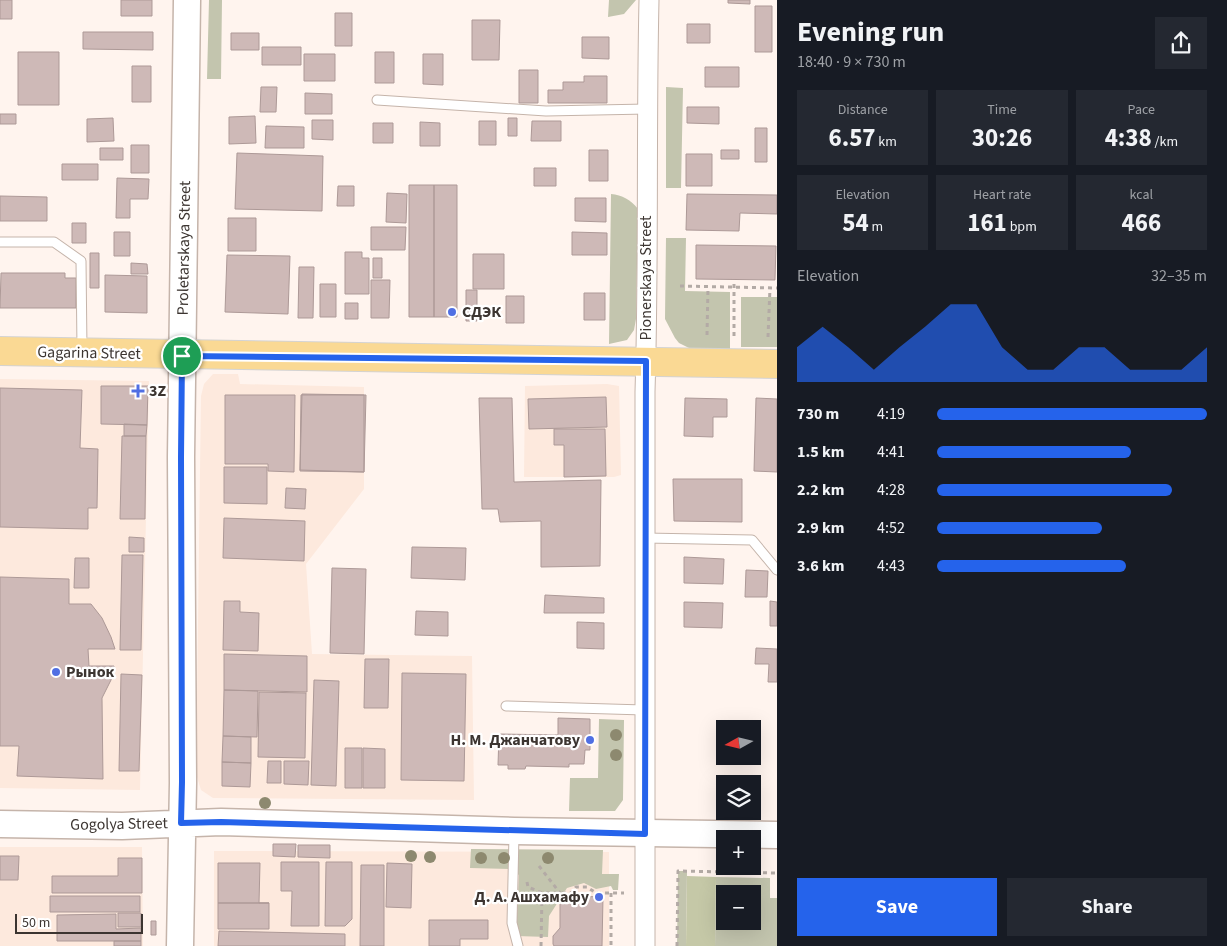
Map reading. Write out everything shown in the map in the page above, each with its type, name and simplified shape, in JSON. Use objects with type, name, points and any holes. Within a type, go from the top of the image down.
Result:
[{"type":"main road","name":"Proletarskaya Street","points":[[180,946],[182,773],[181,457],[187,0]]},
{"type":"main road","name":"Gagarina Street","points":[[0,351],[182,356],[777,364]]},
{"type":"main road","name":"Gogolya Street","points":[[0,824],[122,826],[221,822],[514,831],[777,835]]},
{"type":"street","name":"Pionerskaya Street","points":[[645,946],[644,710],[649,0]]},
{"type":"lane","points":[[377,100],[546,111],[647,108]]},
{"type":"lane","points":[[0,242],[54,242],[81,261],[82,353]]},
{"type":"lane","points":[[645,538],[752,540],[777,570]]},
{"type":"lane","points":[[506,706],[644,710]]},
{"type":"lane","points":[[514,831],[512,923],[518,946]]},
{"type":"path","points":[[734,280],[734,336]]},
{"type":"path","points":[[680,286],[777,288]]},
{"type":"path","points":[[707,336],[708,287]]},
{"type":"path","points":[[768,337],[770,288]]},
{"type":"path","points":[[539,866],[560,893]]},
{"type":"path","points":[[677,946],[678,871],[777,873]]},
{"type":"path","points":[[526,880],[528,887],[542,893],[571,893],[576,887],[587,887],[596,893],[624,893]]},
{"type":"path","points":[[541,946],[542,893]]},
{"type":"path","points":[[611,893],[611,946]]},
{"type":"shaded area","points":[[213,374],[238,374],[240,384],[364,387],[364,489],[306,564],[312,654],[472,656],[474,800],[213,798],[201,790],[196,774],[201,396],[204,384]]},
{"type":"shaded area","points":[[0,379],[149,381],[140,790],[0,788]]},
{"type":"shaded area","points":[[607,384],[619,386],[621,475],[614,477],[524,477],[525,386]]},
{"type":"shaded area","points":[[0,847],[142,847],[143,946],[0,946]]},
{"type":"shaded area","points":[[214,851],[609,852],[609,946],[214,946]]},
{"type":"green space","points":[[209,0],[222,0],[221,79],[207,79]]},
{"type":"green space","points":[[609,0],[636,0],[624,14],[608,17]]},
{"type":"green space","points":[[666,87],[683,88],[681,188],[666,188]]},
{"type":"green space","points":[[611,194],[626,198],[638,209],[636,319],[634,330],[627,340],[609,344]]},
{"type":"green space","points":[[666,238],[686,238],[685,291],[730,292],[730,350],[689,348],[679,343],[675,338],[665,319]]},
{"type":"green space","points":[[741,297],[777,297],[777,347],[741,347]]},
{"type":"green space","points":[[599,719],[624,720],[623,800],[615,811],[569,811],[570,778],[598,778]]},
{"type":"green space","points":[[471,849],[603,850],[602,874],[619,874],[618,890],[613,890],[611,886],[596,889],[584,883],[567,888],[549,916],[548,937],[516,936],[519,875],[510,869],[470,868]]},
{"type":"green space","points":[[678,871],[687,871],[686,946],[677,946]]},
{"type":"green space","points":[[687,876],[716,877],[715,946],[686,946]]},
{"type":"green space","points":[[716,877],[770,878],[770,898],[777,898],[777,946],[715,946]]},
{"type":"building","points":[[0,0],[12,0],[12,19],[0,19]]},
{"type":"building","points":[[121,0],[152,0],[152,16],[121,16]]},
{"type":"building","points":[[728,0],[750,0],[750,4],[728,3]]},
{"type":"building","points":[[755,6],[772,6],[772,52],[755,52]]},
{"type":"building","points":[[335,13],[352,13],[352,46],[335,46]]},
{"type":"building","points":[[472,20],[500,20],[499,60],[472,60]]},
{"type":"building","points":[[687,24],[710,24],[710,43],[687,43]]},
{"type":"building","points":[[83,32],[153,32],[153,50],[83,49]]},
{"type":"building","points":[[231,33],[259,33],[259,50],[231,50]]},
{"type":"building","points":[[582,37],[609,37],[609,59],[582,58]]},
{"type":"building","points":[[262,47],[301,47],[301,65],[262,65]]},
{"type":"building","points":[[18,52],[59,52],[59,105],[18,105]]},
{"type":"building","points":[[375,52],[394,52],[394,83],[375,83]]},
{"type":"building","points":[[304,54],[335,54],[335,81],[304,81]]},
{"type":"building","points":[[423,54],[443,54],[443,85],[423,84]]},
{"type":"building","points":[[132,66],[151,66],[151,102],[132,102]]},
{"type":"building","points":[[705,67],[739,67],[739,87],[705,87]]},
{"type":"building","points":[[519,70],[538,70],[538,103],[519,103]]},
{"type":"building","points":[[584,76],[607,76],[607,103],[548,103],[548,90],[563,90],[563,82],[584,82]]},
{"type":"building","points":[[261,87],[277,87],[276,112],[260,112]]},
{"type":"building","points":[[305,93],[332,94],[332,114],[305,114]]},
{"type":"building","points":[[687,107],[719,107],[719,124],[687,123]]},
{"type":"building","points":[[0,114],[16,114],[16,124],[0,124]]},
{"type":"building","points":[[255,116],[256,143],[229,144],[229,117]]},
{"type":"building","points":[[113,118],[114,141],[87,142],[87,119]]},
{"type":"building","points":[[508,118],[517,118],[517,136],[508,136]]},
{"type":"building","points":[[312,120],[333,120],[333,140],[312,139]]},
{"type":"building","points":[[479,121],[496,121],[496,145],[479,145]]},
{"type":"building","points":[[532,121],[561,121],[561,141],[531,141]]},
{"type":"building","points":[[420,122],[440,123],[440,146],[420,146]]},
{"type":"building","points":[[373,123],[393,123],[393,143],[373,143]]},
{"type":"building","points":[[266,126],[304,127],[304,148],[265,148]]},
{"type":"building","points":[[755,128],[767,128],[767,162],[755,162]]},
{"type":"building","points":[[131,145],[149,145],[149,173],[131,173]]},
{"type":"building","points":[[100,148],[123,148],[123,160],[100,160]]},
{"type":"building","points":[[589,150],[608,150],[608,181],[589,181]]},
{"type":"building","points":[[721,150],[739,150],[739,159],[721,159]]},
{"type":"building","points":[[237,153],[323,156],[322,211],[235,209]]},
{"type":"building","points":[[686,154],[712,154],[712,186],[686,186]]},
{"type":"building","points":[[62,164],[98,164],[98,180],[62,180]]},
{"type":"building","points":[[534,168],[556,168],[556,186],[534,186]]},
{"type":"building","points":[[117,178],[149,179],[148,199],[130,199],[130,218],[116,218]]},
{"type":"building","points":[[409,185],[434,185],[434,317],[409,317]]},
{"type":"building","points":[[434,185],[457,185],[457,317],[434,317]]},
{"type":"building","points":[[338,186],[354,186],[354,206],[337,206]]},
{"type":"building","points":[[387,193],[407,194],[406,223],[386,222]]},
{"type":"building","points":[[687,194],[777,195],[777,214],[740,213],[739,231],[686,230]]},
{"type":"building","points":[[0,196],[47,197],[47,221],[0,221]]},
{"type":"building","points":[[575,198],[606,198],[606,222],[575,221]]},
{"type":"building","points":[[228,218],[256,218],[256,251],[228,251]]},
{"type":"building","points":[[72,223],[86,223],[86,243],[72,243]]},
{"type":"building","points":[[371,227],[406,227],[405,250],[371,250]]},
{"type":"building","points":[[114,232],[130,232],[130,256],[114,256]]},
{"type":"building","points":[[572,232],[607,233],[607,255],[572,255]]},
{"type":"building","points":[[696,245],[776,246],[775,280],[696,279]]},
{"type":"building","points":[[345,252],[362,252],[362,258],[369,258],[369,294],[345,294]]},
{"type":"building","points":[[90,253],[99,253],[99,288],[90,288]]},
{"type":"building","points":[[473,254],[504,254],[504,289],[473,289]]},
{"type":"building","points":[[227,255],[290,256],[288,314],[225,312]]},
{"type":"building","points":[[373,258],[382,258],[382,278],[373,278]]},
{"type":"building","points":[[131,263],[147,264],[148,274],[131,274]]},
{"type":"building","points":[[299,267],[314,267],[313,318],[298,318]]},
{"type":"building","points":[[1,273],[65,273],[65,278],[76,278],[76,308],[0,308]]},
{"type":"building","points":[[105,275],[147,276],[147,313],[105,312]]},
{"type":"building","points":[[371,280],[390,280],[389,318],[371,318]]},
{"type":"building","points":[[320,284],[336,284],[336,317],[320,317]]},
{"type":"building","points":[[466,290],[477,290],[477,321],[466,321]]},
{"type":"building","points":[[584,293],[605,293],[605,320],[584,320]]},
{"type":"building","points":[[506,296],[524,296],[524,323],[506,323]]},
{"type":"building","points":[[345,303],[358,303],[358,319],[345,319]]},
{"type":"building","points":[[101,386],[148,386],[147,425],[101,424]]},
{"type":"building","points":[[0,388],[82,390],[80,448],[98,449],[97,508],[88,508],[88,529],[0,527]]},
{"type":"building","points":[[302,394],[366,395],[364,472],[300,470]]},
{"type":"building","points":[[225,395],[295,395],[294,472],[268,471],[268,464],[225,464]]},
{"type":"building","points":[[301,395],[364,395],[364,472],[300,471]]},
{"type":"building","points":[[606,397],[607,427],[529,429],[528,399]]},
{"type":"building","points":[[479,398],[512,398],[514,482],[601,480],[600,566],[541,567],[541,521],[500,522],[498,509],[482,509]]},
{"type":"building","points":[[685,398],[727,399],[727,417],[713,417],[713,437],[684,436]]},
{"type":"building","points":[[756,398],[777,399],[777,472],[754,471]]},
{"type":"building","points":[[124,424],[147,425],[146,436],[124,436]]},
{"type":"building","points":[[554,429],[605,429],[606,476],[564,477],[564,445],[554,445]]},
{"type":"building","points":[[122,436],[146,436],[145,519],[120,519]]},
{"type":"building","points":[[224,467],[267,467],[267,504],[224,503]]},
{"type":"building","points":[[673,479],[742,479],[742,522],[674,521]]},
{"type":"building","points":[[286,488],[306,489],[305,509],[285,508]]},
{"type":"building","points":[[224,518],[305,521],[304,561],[223,558]]},
{"type":"building","points":[[129,537],[144,538],[144,552],[129,552]]},
{"type":"building","points":[[412,547],[466,548],[465,580],[411,578]]},
{"type":"building","points":[[122,555],[143,555],[141,650],[120,650]]},
{"type":"building","points":[[684,557],[724,559],[723,584],[684,583]]},
{"type":"building","points":[[75,558],[89,558],[89,588],[74,588]]},
{"type":"building","points":[[332,568],[366,569],[364,654],[330,653]]},
{"type":"building","points":[[746,570],[768,571],[767,597],[745,597]]},
{"type":"building","name":"Рынок","points":[[0,577],[69,579],[69,604],[91,604],[102,618],[115,649],[88,649],[89,666],[114,666],[112,678],[102,698],[103,779],[17,776],[19,746],[0,746]]},
{"type":"building","points":[[545,595],[604,598],[604,613],[544,613]]},
{"type":"building","points":[[224,601],[240,601],[240,612],[259,613],[258,651],[223,650]]},
{"type":"building","points":[[770,601],[777,602],[777,626],[770,626]]},
{"type":"building","points":[[684,602],[723,603],[722,628],[684,627]]},
{"type":"building","points":[[416,611],[448,612],[448,636],[415,635]]},
{"type":"building","points":[[577,622],[604,623],[604,649],[577,648]]},
{"type":"building","points":[[756,648],[777,649],[777,682],[768,682],[769,664],[755,664]]},
{"type":"building","points":[[224,654],[307,656],[307,692],[224,690]]},
{"type":"building","points":[[365,659],[389,659],[388,708],[364,708]]},
{"type":"building","points":[[402,673],[466,674],[464,781],[401,780]]},
{"type":"building","points":[[121,674],[142,675],[139,771],[119,771]]},
{"type":"building","points":[[314,680],[339,681],[336,786],[311,785]]},
{"type":"building","points":[[224,690],[258,691],[257,737],[223,736]]},
{"type":"building","points":[[259,692],[306,693],[305,758],[258,757]]},
{"type":"building","points":[[558,718],[590,719],[590,750],[585,750],[584,764],[569,764],[569,767],[526,766],[525,769],[508,769],[508,765],[498,765],[499,734],[558,735]]},
{"type":"building","points":[[223,736],[251,737],[251,763],[222,762]]},
{"type":"building","points":[[345,748],[362,748],[362,788],[345,788]]},
{"type":"building","points":[[363,748],[385,749],[385,788],[363,788]]},
{"type":"building","points":[[268,761],[281,761],[281,783],[267,783]]},
{"type":"building","points":[[284,761],[309,761],[308,785],[284,784]]},
{"type":"building","points":[[222,762],[251,763],[250,787],[222,786]]},
{"type":"building","points":[[273,844],[296,844],[295,857],[273,856]]},
{"type":"building","points":[[298,845],[330,845],[330,858],[298,857]]},
{"type":"building","points":[[0,856],[19,856],[18,880],[0,880]]},
{"type":"building","points":[[118,858],[142,858],[142,893],[52,893],[52,876],[118,876]]},
{"type":"building","points":[[281,862],[319,862],[319,926],[291,926],[292,891],[281,891]]},
{"type":"building","points":[[326,862],[352,862],[352,919],[345,926],[325,926]]},
{"type":"building","points":[[218,863],[260,863],[259,903],[218,903]]},
{"type":"building","points":[[387,863],[412,864],[411,908],[386,907]]},
{"type":"building","points":[[361,865],[384,865],[384,946],[360,946]]},
{"type":"building","points":[[50,896],[140,896],[140,912],[50,912]]},
{"type":"building","points":[[567,896],[603,897],[602,946],[554,946],[553,936],[560,928],[560,902]]},
{"type":"building","points":[[218,903],[269,903],[269,929],[218,929]]},
{"type":"building","points":[[118,913],[141,913],[141,927],[118,927]]},
{"type":"building","points":[[116,914],[116,929],[141,928],[141,941],[57,941],[57,915]]},
{"type":"building","points":[[429,920],[488,920],[488,939],[460,939],[460,946],[429,946]]},
{"type":"building","points":[[151,921],[156,921],[156,935],[151,935]]},
{"type":"building","points":[[219,931],[345,934],[345,946],[218,946]]},
{"type":"building","points":[[114,941],[141,941],[141,946],[114,946]]},
{"type":"place","name":"СДЭК","points":[[452,312]]},
{"type":"place","name":"3Z","points":[[138,391]]},
{"type":"place","name":"Рынок","points":[[56,672]]},
{"type":"place","name":"Н. М. Джанчатову","points":[[590,740]]},
{"type":"place","name":"Д. А. Ашхамафу","points":[[599,897]]},
{"type":"route","points":[[182,356],[646,361],[645,834],[221,822],[181,823],[182,356]]}]
